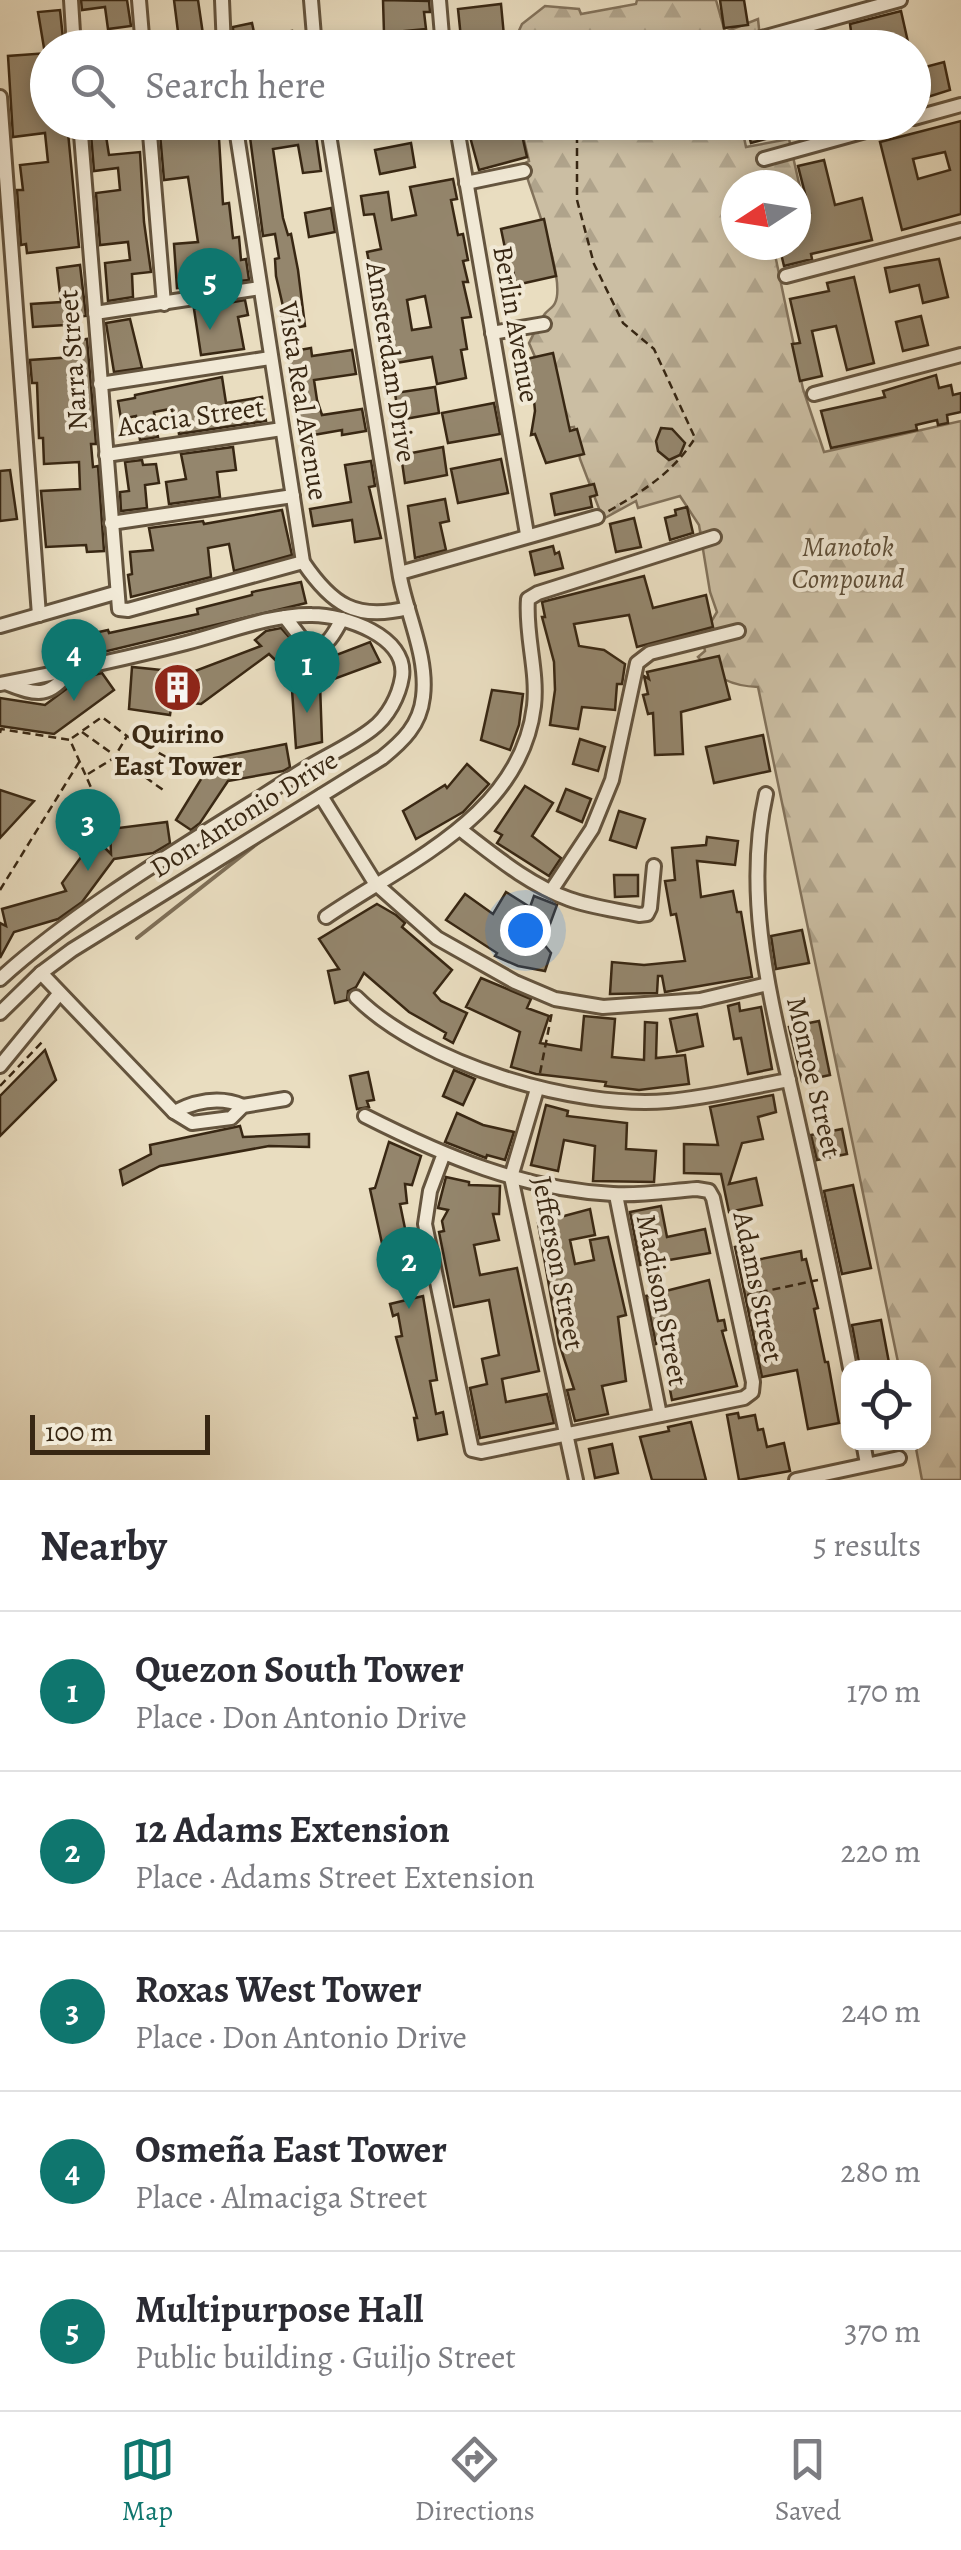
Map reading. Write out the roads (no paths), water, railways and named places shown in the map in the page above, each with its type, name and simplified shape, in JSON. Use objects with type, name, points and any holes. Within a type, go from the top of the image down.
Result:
[{"type":"street","points":[[71,0],[73,30]]},
{"type":"street","points":[[140,0],[142,30]]},
{"type":"street","points":[[222,0],[223,30]]},
{"type":"street","points":[[311,0],[314,30]]},
{"type":"street","points":[[439,0],[442,30]]},
{"type":"street","points":[[791,30],[900,0]]},
{"type":"street","points":[[0,97],[7,270],[39,615]]},
{"type":"street","points":[[931,114],[961,106]]},
{"type":"street","name":"Narra Street","points":[[81,140],[116,593]]},
{"type":"street","points":[[150,140],[164,304]]},
{"type":"street","name":"Vista Real Avenue","points":[[239,140],[303,562]]},
{"type":"street","name":"Amsterdam Drive","points":[[330,140],[408,608]]},
{"type":"street","name":"Berlin Avenue","points":[[459,140],[527,534]]},
{"type":"street","points":[[764,159],[833,140]]},
{"type":"street","points":[[466,183],[524,171]]},
{"type":"street","points":[[786,276],[961,230]]},
{"type":"street","points":[[94,313],[260,288]]},
{"type":"street","points":[[492,333],[544,324]]},
{"type":"street","points":[[814,394],[961,355]]},
{"type":"street","points":[[100,384],[270,358]]},
{"type":"street","name":"Acacia Street","points":[[106,455],[282,429]]},
{"type":"street","points":[[111,524],[293,496]]},
{"type":"street","points":[[400,573],[597,517]]},
{"type":"street","points":[[326,917],[461,830],[496,794],[519,760],[533,712],[528,599],[538,592],[714,538]]},
{"type":"street","points":[[0,626],[116,593],[119,609],[128,610],[303,562],[334,600],[354,610],[384,614],[408,608]]},
{"type":"street","name":"Don Antonio Drive","points":[[0,1014],[41,973],[72,950],[382,758],[401,742],[418,720],[424,694],[408,608]]},
{"type":"street","points":[[0,979],[71,920],[374,727],[395,701],[403,674],[395,648],[366,628],[313,614],[286,617],[3,684]]},
{"type":"street","points":[[286,617],[308,647],[318,648],[325,646],[342,620]]},
{"type":"street","points":[[551,891],[592,830],[612,780],[637,662],[650,654],[738,631]]},
{"type":"street","name":"Monroe Street","points":[[766,794],[757,834],[756,890],[768,984],[849,1360]]},
{"type":"street","points":[[321,796],[375,883],[437,938],[514,982],[555,998],[603,1006],[700,1000],[768,984]]},
{"type":"street","points":[[461,830],[513,870],[551,891],[572,900],[647,914],[654,866]]},
{"type":"street","points":[[41,973],[174,1112],[192,1124],[231,1118],[243,1106],[285,1099]]},
{"type":"street","points":[[0,1066],[59,994]]},
{"type":"street","points":[[356,996],[374,1013],[450,1058],[537,1089],[606,1100],[668,1101],[789,1080]]},
{"type":"street","name":"Jefferson Street","points":[[537,1089],[511,1177],[576,1480]]},
{"type":"street","name":"Adams Street","points":[[365,1116],[443,1156],[561,1188],[616,1194],[709,1191],[736,1298],[752,1392],[744,1398],[660,1415]]},
{"type":"street","points":[[443,1156],[430,1191],[425,1224],[472,1450],[481,1452],[660,1415]]},
{"type":"street","name":"Madison Street","points":[[616,1194],[660,1415]]},
{"type":"street","points":[[864,1450],[867,1464]]},
{"type":"street","points":[[796,1480],[899,1458]]},
{"type":"waterway","points":[[137,938],[263,839]]},
{"type":"place","name":"Multipurpose Hall","points":[[210,330]]},
{"type":"place","name":"Quirino East Tower","points":[[178,687]]},
{"type":"place","name":"Osmeña East Tower","points":[[74,701]]},
{"type":"place","name":"Quezon South Tower","points":[[307,713]]},
{"type":"place","name":"Roxas West Tower","points":[[88,871]]},
{"type":"place","name":"12 Adams Extension","points":[[409,1309]]},
{"type":"park label","name":"Manotok Compound","points":[[848,563]]}]
